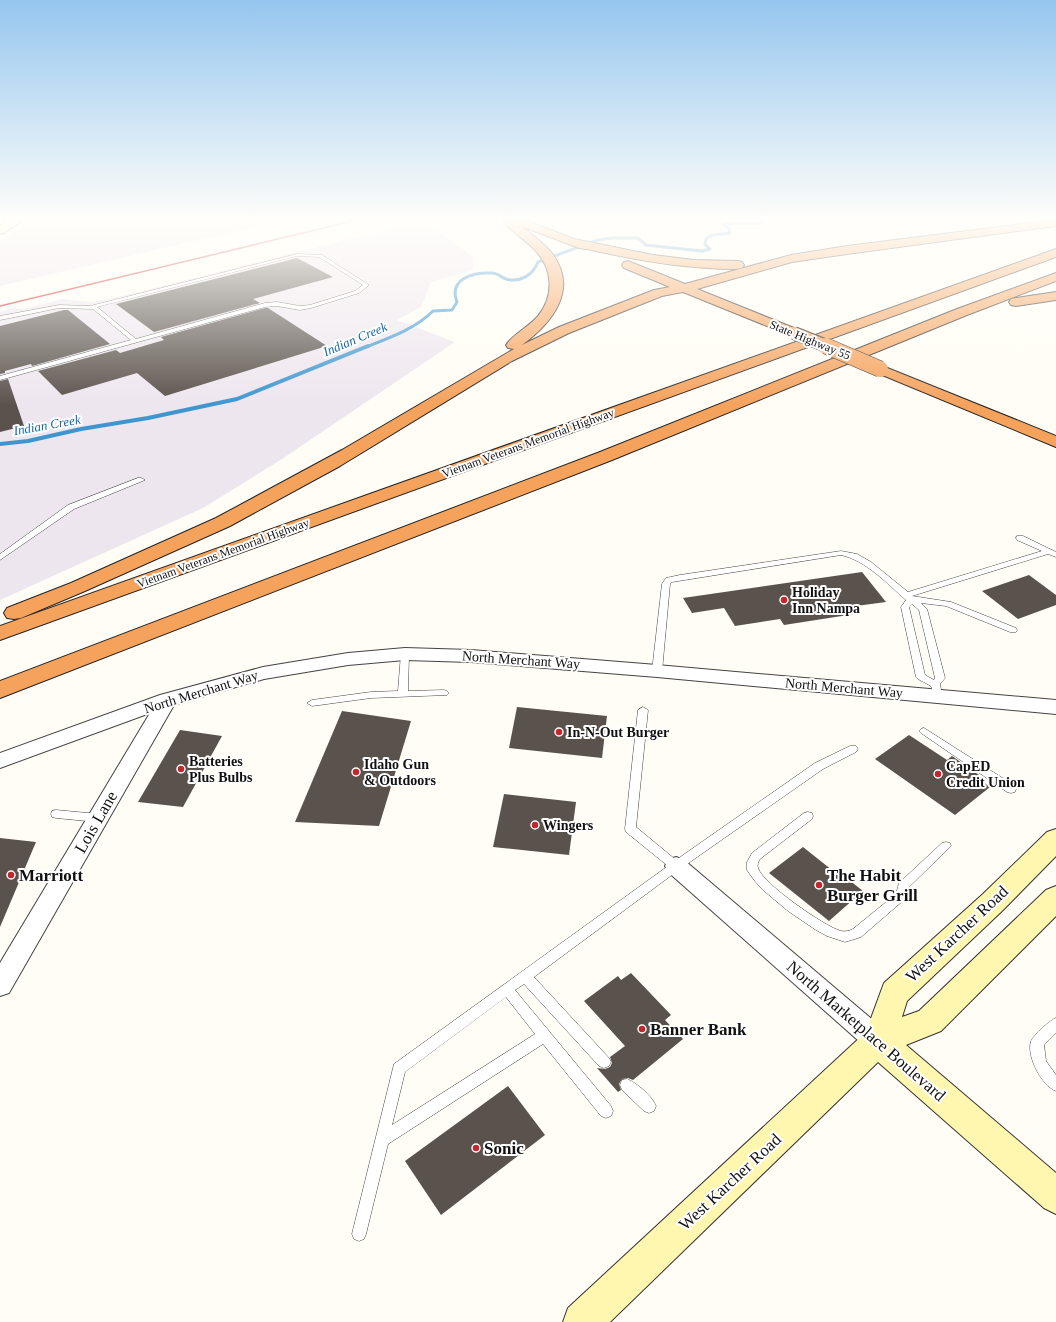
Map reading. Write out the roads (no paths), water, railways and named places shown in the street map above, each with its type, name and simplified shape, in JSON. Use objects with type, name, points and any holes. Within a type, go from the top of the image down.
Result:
[{"type":"highway","points":[[334,462],[499,355],[530,333],[549,312],[557,294],[556,283]]},
{"type":"highway","name":"State Highway 55","points":[[671,283],[1056,442]]},
{"type":"highway","points":[[0,619],[78,587],[223,522],[334,462],[514,354],[564,330],[659,293],[704,283]]},
{"type":"highway","name":"Vietnam Veterans Memorial Highway","points":[[0,633],[973,283]]},
{"type":"highway","points":[[0,690],[606,456],[962,312],[1041,283]]},
{"type":"highway","points":[[962,312],[1056,296]]},
{"type":"main road","name":"West Karcher Road","points":[[878,1041],[894,993],[993,902],[1056,840]]},
{"type":"main road","name":"West Karcher Road","points":[[582,1322],[878,1041],[930,1021],[1056,898]]},
{"type":"main road","name":"North Marketplace Boulevard","points":[[878,1041],[1056,1196]]},
{"type":"street","name":"North Merchant Way","points":[[0,761],[167,700],[263,673],[348,659],[405,654],[471,656],[657,671],[936,690],[1056,707]]},
{"type":"street","name":"Lois Lane","points":[[0,985],[167,700]]},
{"type":"street","name":"North Marketplace Boulevard","points":[[676,866],[878,1041]]},
{"type":"lane","points":[[91,307],[187,283]]},
{"type":"lane","points":[[0,378],[265,305],[277,304],[300,308],[311,306],[357,292],[366,284],[364,283]]},
{"type":"lane","points":[[0,318],[65,305],[91,307],[95,308],[134,340]]},
{"type":"lane","points":[[0,558],[71,507],[141,480]]},
{"type":"lane","points":[[1020,538],[1052,553]]},
{"type":"lane","points":[[657,671],[666,584],[673,578],[841,553],[854,556],[868,564],[923,608],[940,678],[936,690],[921,677],[905,607],[909,597]]},
{"type":"lane","points":[[909,597],[1052,553]]},
{"type":"lane","points":[[909,597],[948,604],[1013,630]]},
{"type":"lane","points":[[403,694],[405,654]]},
{"type":"lane","points":[[312,702],[371,695],[444,693]]},
{"type":"lane","points":[[643,710],[630,829],[676,866]]},
{"type":"lane","points":[[924,731],[1011,789]]},
{"type":"lane","points":[[359,1234],[398,1068],[676,866],[819,766],[853,749]]},
{"type":"lane","points":[[56,814],[98,818]]},
{"type":"lane","points":[[808,816],[756,856],[752,861],[753,869],[761,880],[811,922],[840,936],[849,937],[857,933],[901,896],[903,886],[946,846]]},
{"type":"lane","points":[[525,976],[604,1062]]},
{"type":"lane","points":[[507,990],[606,1111]]},
{"type":"lane","points":[[1056,1024],[1037,1043],[1037,1058],[1047,1075],[1056,1085]]},
{"type":"lane","points":[[381,1140],[544,1036]]},
{"type":"lane","points":[[627,1085],[649,1106]]},
{"type":"waterway","name":"Indian Creek","points":[[366,347],[410,328],[433,311],[452,310],[457,302],[455,294],[459,283]]},
{"type":"waterway","name":"Indian Creek","points":[[0,444],[28,441],[81,429],[148,418],[237,399],[368,346]]},
{"type":"railway","points":[[0,306],[97,283]]},
{"type":"place","name":"Holiday Inn Nampa","points":[[784,600]]},
{"type":"place","name":"In-N-Out Burger","points":[[559,732]]},
{"type":"place","name":"Batteries Plus Bulbs","points":[[181,769]]},
{"type":"place","name":"Idaho Gun & Outdoors","points":[[356,772]]},
{"type":"place","name":"CapED Credit Union","points":[[938,774]]},
{"type":"place","name":"Wingers","points":[[535,825]]},
{"type":"place","name":"Marriott","points":[[11,875]]},
{"type":"place","name":"The Habit Burger Grill","points":[[819,885]]},
{"type":"place","name":"Banner Bank","points":[[642,1029]]},
{"type":"place","name":"Sonic","points":[[476,1148]]}]
